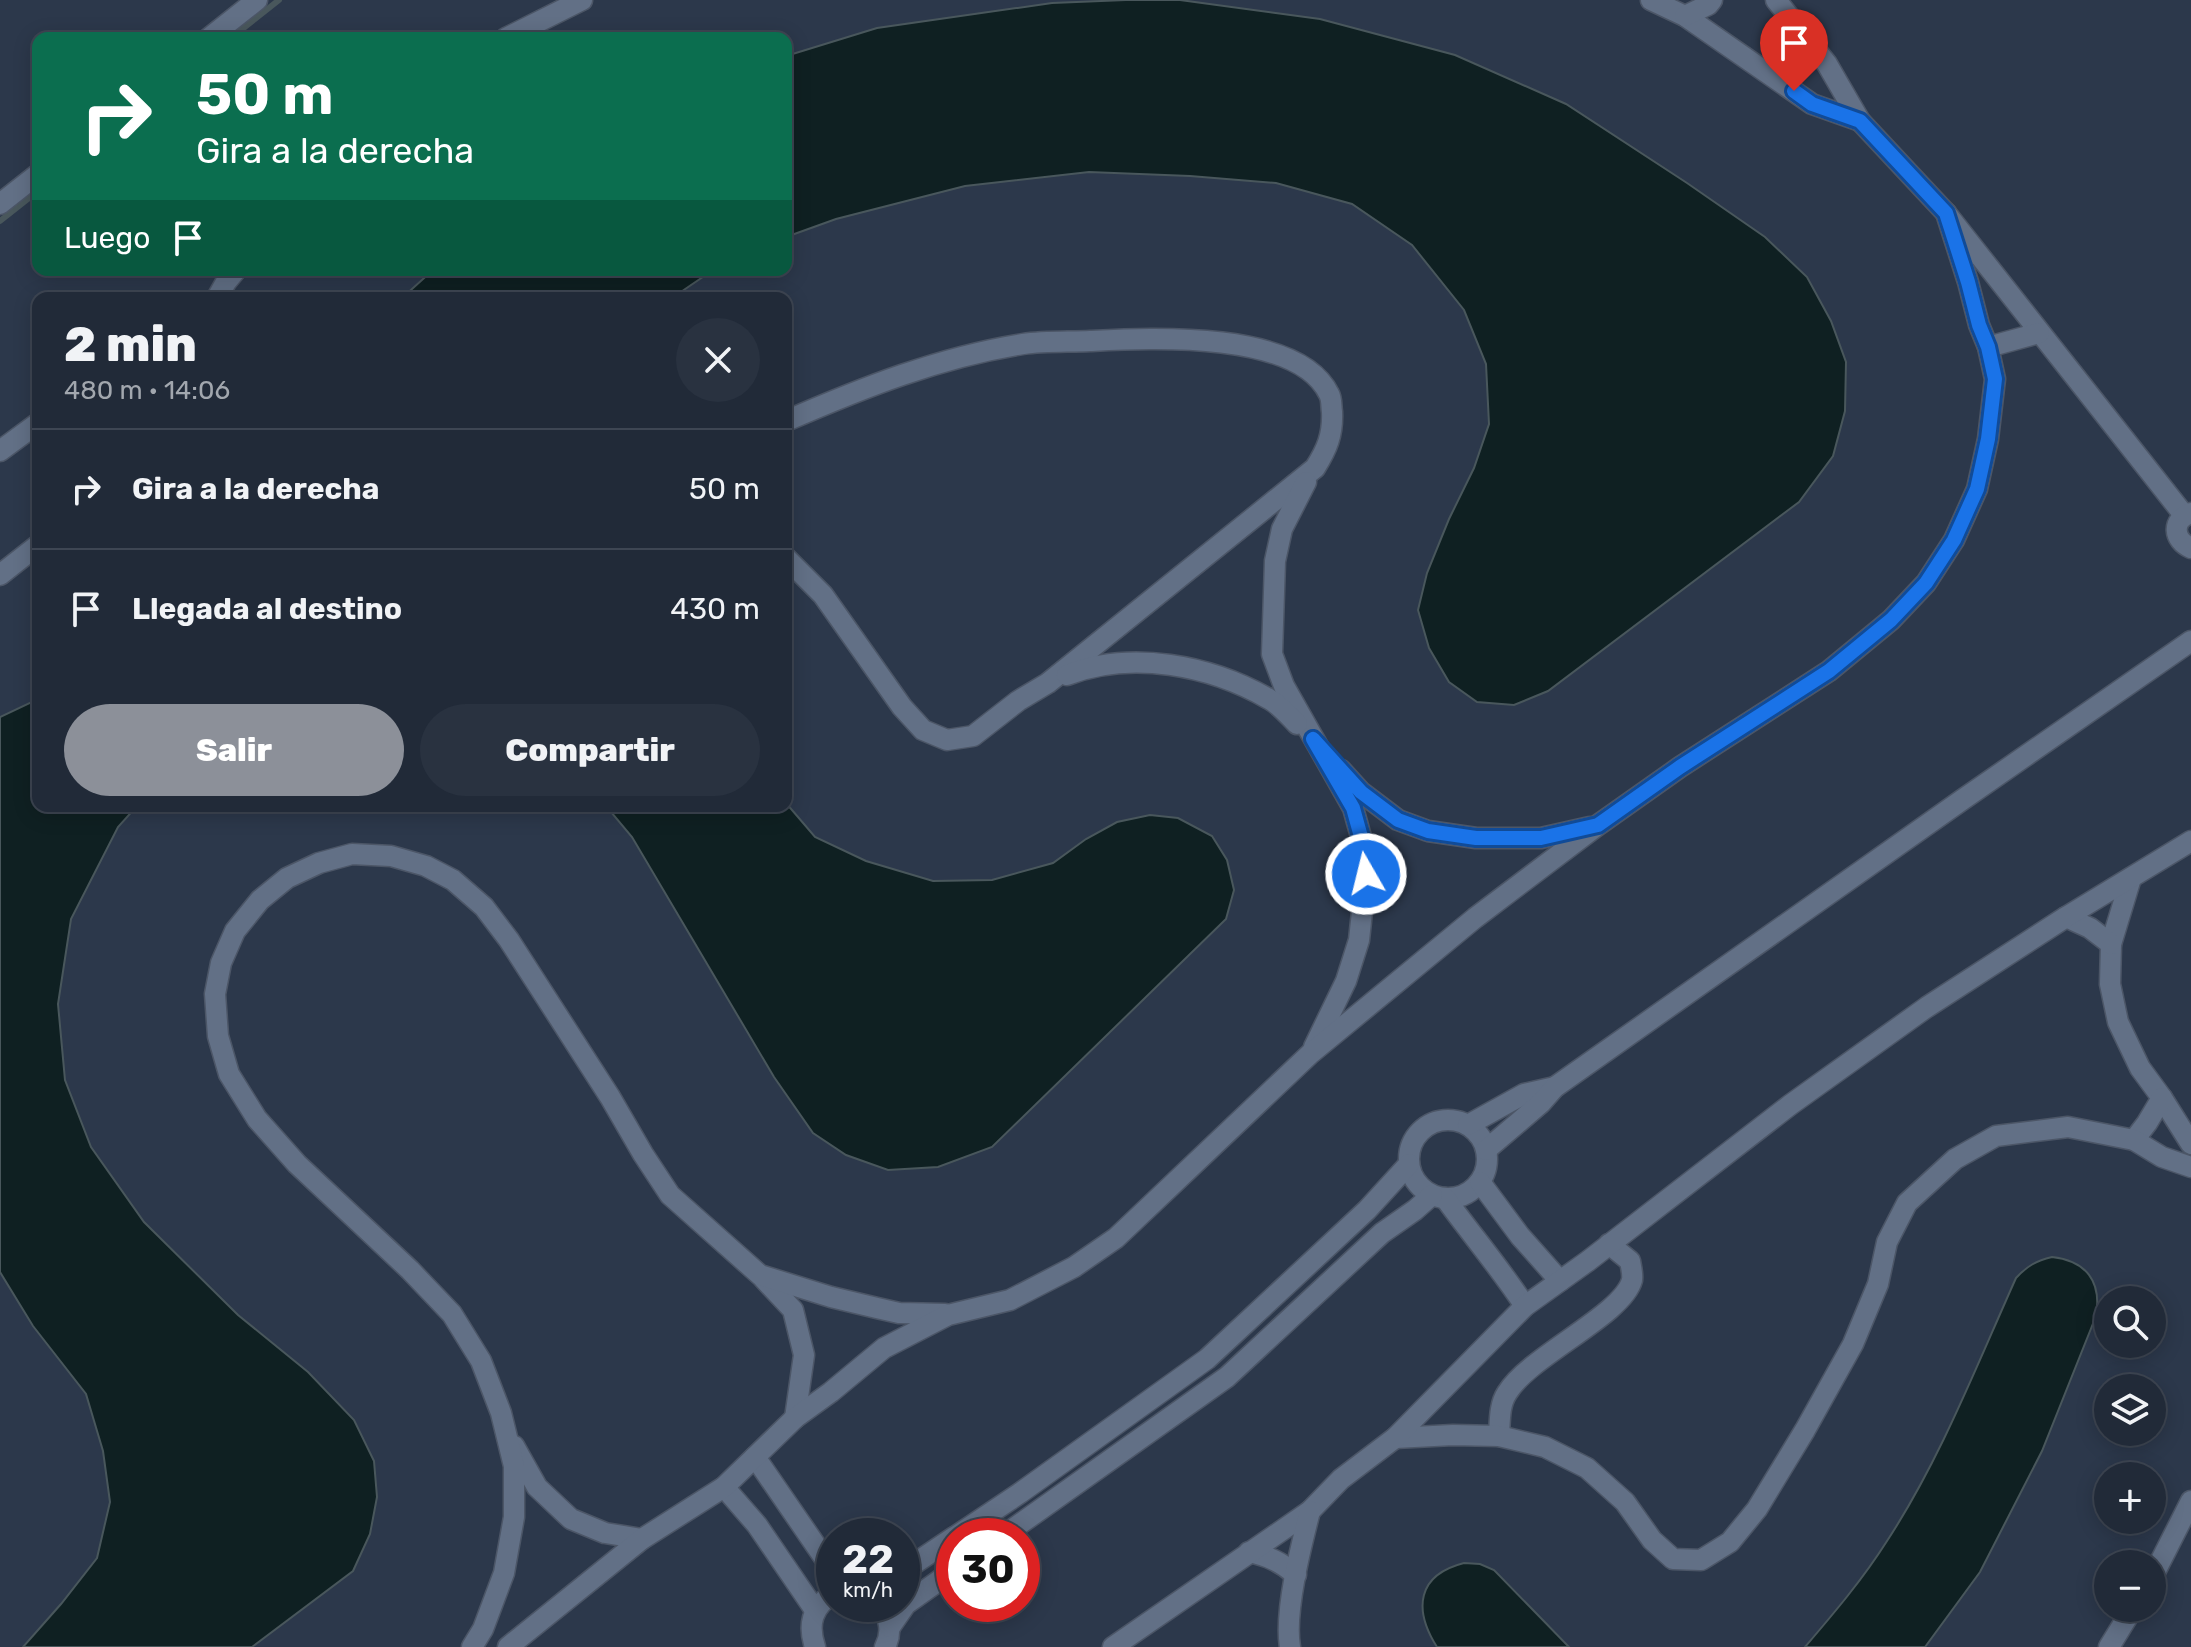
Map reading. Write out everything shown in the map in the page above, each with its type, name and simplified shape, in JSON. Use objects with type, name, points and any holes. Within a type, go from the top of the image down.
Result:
[{"type":"street","points":[[217,32],[257,0]]},
{"type":"street","points":[[518,32],[582,0]]},
{"type":"street","points":[[1651,0],[1685,16],[1812,104],[1860,121]]},
{"type":"street","points":[[1685,16],[1712,0]]},
{"type":"street","points":[[1776,0],[1827,64],[1860,121],[1946,213],[2039,333],[2188,514],[2177,527],[2177,535],[2181,543],[2191,548]]},
{"type":"street","points":[[0,204],[32,179]]},
{"type":"street","points":[[508,1647],[642,1539],[724,1487],[795,1418],[884,1348],[948,1315],[1010,1300],[1074,1267],[1116,1238],[1310,1054],[1475,918],[1680,767],[1829,671],[1891,620],[1926,583],[1954,540],[1977,489],[1988,439],[1995,379],[1946,213]]},
{"type":"street","points":[[1988,347],[2039,333]]},
{"type":"street","points":[[792,418],[853,392],[936,364],[1024,344],[1124,339],[1221,342],[1259,348],[1290,358],[1315,374],[1331,396],[1331,439],[1295,500],[1282,529],[1275,561],[1272,654],[1284,686],[1353,808],[1363,844],[1366,874],[1359,940],[1346,981],[1310,1054]]},
{"type":"street","points":[[0,451],[32,427]]},
{"type":"street","points":[[792,564],[823,595],[902,707],[923,730],[947,740],[973,736],[1018,701],[1048,683],[1315,468]]},
{"type":"street","points":[[0,575],[32,550]]},
{"type":"street","points":[[1486,1150],[1555,1087],[2191,641]]},
{"type":"street","points":[[1048,683],[1088,667],[1136,662],[1183,666],[1233,682],[1272,700],[1361,792],[1398,820],[1428,831],[1476,838],[1541,838],[1598,825]]},
{"type":"street","points":[[1113,1647],[1310,1511],[1341,1479],[1395,1438],[1525,1306],[1790,1105],[1927,1007],[2191,841]]},
{"type":"street","points":[[472,1647],[483,1629],[504,1573],[514,1517],[514,1466],[501,1413],[481,1361],[452,1314],[410,1270],[297,1164],[257,1119],[229,1074],[218,1036],[215,994],[221,963],[235,931],[260,900],[287,878],[319,863],[352,854],[391,856],[426,866],[453,880],[484,907],[509,940],[670,1195],[760,1275],[793,1310],[804,1355],[795,1418]]},
{"type":"street","points":[[2131,878],[2111,944],[2110,984],[2118,1022],[2140,1068],[2191,1144]]},
{"type":"street","points":[[2066,917],[2090,928],[2111,944]]},
{"type":"street","points":[[1468,1125],[1524,1094],[1555,1087]]},
{"type":"street","points":[[2134,1140],[2162,1098]]},
{"type":"street","points":[[1028,1518],[1227,1377],[1382,1233],[1438,1196],[1458,1197],[1480,1182],[1486,1170],[1487,1157],[1485,1144],[1478,1133],[1456,1120],[1444,1119],[1431,1123],[1413,1140],[1409,1152],[1412,1177],[1420,1187],[1438,1196],[1497,1265],[1525,1306]]},
{"type":"street","points":[[1395,1438],[1499,1436],[1545,1447],[1587,1468],[1625,1502],[1652,1540],[1673,1559],[1701,1560],[1730,1542],[1757,1509],[1853,1344],[1878,1284],[1887,1242],[1907,1203],[1955,1159],[1996,1136],[2068,1127],[2134,1140],[2162,1157],[2191,1167]]},
{"type":"street","points":[[983,1518],[1207,1359],[1367,1210],[1409,1164]]},
{"type":"street","points":[[1480,1182],[1520,1236],[1560,1281]]},
{"type":"street","points":[[1499,1436],[1505,1396],[1518,1377],[1624,1295],[1632,1279],[1630,1261],[1609,1244]]},
{"type":"street","points":[[760,1275],[831,1297],[888,1310],[948,1315]]},
{"type":"street","points":[[505,1429],[537,1487],[571,1519],[605,1533],[642,1539]]},
{"type":"street","points":[[755,1457],[816,1546]]},
{"type":"street","points":[[724,1487],[757,1525],[815,1610],[808,1643]]},
{"type":"street","points":[[2166,1550],[2191,1501]]},
{"type":"street","points":[[1290,1647],[1288,1638],[1296,1575],[1310,1511]]},
{"type":"street","points":[[1249,1552],[1282,1563],[1296,1575]]},
{"type":"street","points":[[887,1637],[906,1604],[936,1583]]},
{"type":"street","points":[[2109,1647],[2124,1622]]},
{"type":"shaded area","points":[[1180,0],[1320,19],[1455,55],[1566,104],[1765,237],[1807,277],[1831,321],[1846,362],[1845,411],[1833,456],[1799,502],[1548,691],[1514,705],[1477,702],[1449,682],[1429,648],[1418,610],[1427,573],[1474,468],[1489,424],[1486,364],[1464,310],[1412,245],[1352,204],[1276,183],[1089,172],[965,186],[836,219],[792,235],[792,54],[877,28],[1052,3]]},
{"type":"shaded area","points":[[426,276],[704,276],[681,292],[409,292]]},
{"type":"shaded area","points":[[32,702],[32,812],[132,812],[118,827],[71,919],[58,1004],[65,1080],[91,1147],[144,1222],[238,1315],[308,1372],[354,1420],[374,1461],[377,1497],[370,1534],[353,1571],[252,1647],[23,1647],[97,1558],[110,1502],[103,1451],[86,1394],[33,1326],[0,1272],[0,717]]},
{"type":"shaded area","points":[[792,810],[815,837],[866,861],[933,881],[992,880],[1053,863],[1086,839],[1117,822],[1150,815],[1178,818],[1212,836],[1227,860],[1234,890],[1226,919],[992,1147],[938,1167],[888,1170],[846,1155],[813,1133],[774,1077],[632,837],[611,812]]},
{"type":"shaded area","points":[[2052,1257],[2064,1259],[2089,1275],[2095,1286],[2094,1321],[2042,1451],[1980,1572],[1925,1647],[1805,1647],[1868,1569],[1906,1510],[1956,1412],[2016,1278],[2041,1260]]},
{"type":"shaded area","points":[[1464,1563],[1480,1564],[1494,1570],[1569,1647],[1437,1647],[1424,1620],[1424,1595],[1437,1576],[1448,1568]]},
{"type":"waterway","points":[[239,32],[279,0]]},
{"type":"waterway","points":[[0,221],[32,196]]},
{"type":"route","points":[[1366,874],[1363,844],[1353,808],[1313,739],[1361,792],[1398,820],[1428,831],[1476,838],[1541,838],[1598,825],[1680,767],[1829,671],[1891,620],[1926,583],[1954,540],[1977,489],[1988,439],[1995,379],[1946,213],[1860,121],[1812,104],[1794,91]]}]
